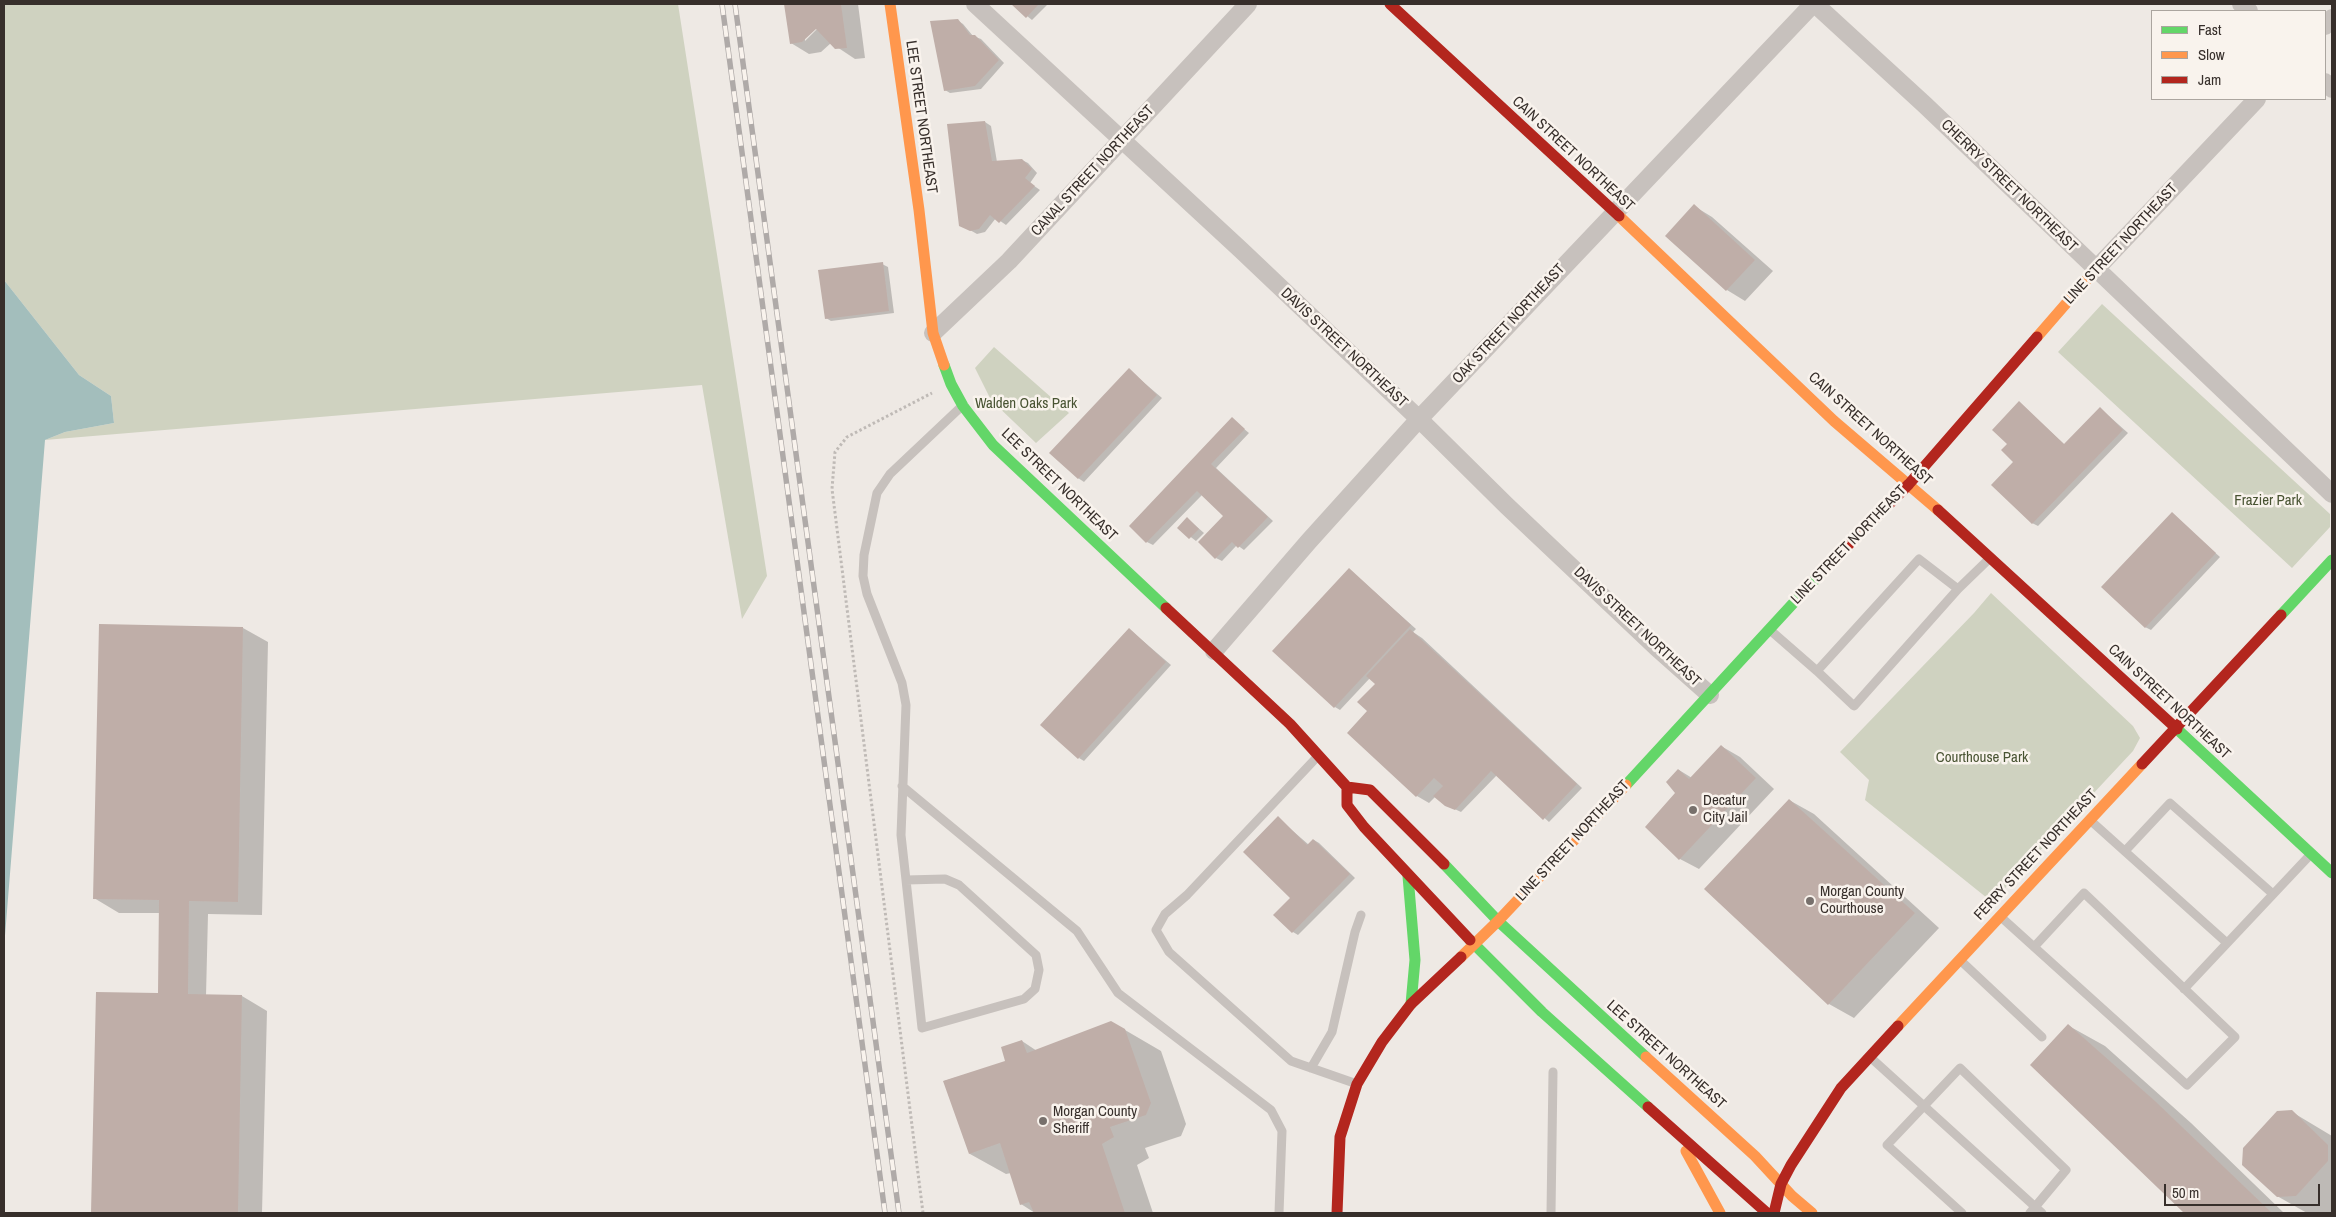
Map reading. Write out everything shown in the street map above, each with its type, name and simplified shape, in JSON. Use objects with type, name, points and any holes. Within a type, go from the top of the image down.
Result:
[{"type":"street","name":"LEE STREET NORTHEAST","points":[[890,4],[919,210],[933,333],[950,384],[962,406],[994,445],[1290,724],[1346,787],[1347,805],[1408,876],[1542,1012],[1767,1213]]},
{"type":"street","name":"DAVIS STREET NORTHEAST","points":[[975,4],[1419,419],[1507,506],[1656,647],[1710,695]]},
{"type":"street","name":"CANAL STREET NORTHEAST","points":[[933,333],[1009,260],[1248,4]]},
{"type":"street","name":"CAIN STREET NORTHEAST","points":[[1390,4],[1615,212],[1834,421],[1909,484],[2176,727],[2332,873]]},
{"type":"street","name":"OAK STREET NORTHEAST","points":[[1214,651],[1309,541],[1419,419],[1814,4]]},
{"type":"street","name":"CHERRY STREET NORTHEAST","points":[[1814,4],[1925,105],[2332,494]]},
{"type":"street","name":"LINE STREET NORTHEAST","points":[[1498,921],[1710,695],[1822,571],[1909,484],[2096,269],[2256,100]]},
{"type":"street","name":"FERRY STREET NORTHEAST","points":[[1774,1213],[1781,1184],[1829,1105],[1870,1056],[2332,560]]},
{"type":"street","name":"LEE STREET NORTHEAST","points":[[1346,787],[1370,790],[1398,816],[1498,921],[1755,1156],[1812,1213]]},
{"type":"street","points":[[1408,876],[1415,960],[1411,1004]]},
{"type":"street","points":[[1336,1213],[1340,1137],[1357,1084],[1382,1042],[1411,1004],[1498,921]]},
{"type":"street","points":[[1678,1135],[1720,1213]]},
{"type":"lane","points":[[906,880],[945,879],[959,885],[1036,955],[1039,970],[1035,988],[1024,998],[922,1028],[901,835],[906,705],[902,683],[867,594],[863,576],[864,554],[877,492],[890,474],[962,406]]},
{"type":"lane","points":[[1770,629],[1854,706],[1958,589],[1990,558]]},
{"type":"lane","points":[[1817,671],[1919,559],[1958,589]]},
{"type":"lane","points":[[1318,756],[1187,895],[1165,914],[1156,930],[1169,952],[1291,1061],[1357,1084]]},
{"type":"lane","points":[[902,786],[1077,931],[1118,993],[1271,1110],[1282,1130],[1279,1213]]},
{"type":"lane","points":[[2125,851],[2170,803],[2273,894]]},
{"type":"lane","points":[[2089,819],[2227,944]]},
{"type":"lane","points":[[2184,988],[2311,854]]},
{"type":"lane","points":[[2000,916],[2034,947],[2187,1085],[2235,1037],[2084,893],[2034,947]]},
{"type":"lane","points":[[1311,1068],[1332,1032],[1354,932],[1361,915]]},
{"type":"lane","points":[[1960,960],[2042,1037]]},
{"type":"lane","points":[[1870,1056],[1924,1106],[2036,1211],[2066,1170],[1960,1068],[1924,1106],[1887,1145],[1962,1213]]},
{"type":"lane","points":[[1551,1213],[1553,1072]]},
{"type":"path","points":[[923,1213],[832,489],[835,452],[846,437],[950,384]]},
{"type":"green space","points":[[4,4],[678,4],[767,576],[742,619],[702,385],[45,440],[65,432],[114,423],[111,396],[79,375],[4,280]]},
{"type":"green space","name":"Frazier Park","points":[[2102,304],[2330,514],[2330,527],[2292,568],[2058,352]]},
{"type":"green space","name":"Walden Oaks Park","points":[[994,347],[1069,413],[1036,443],[991,400],[975,368]]},
{"type":"green space","name":"Courthouse Park","points":[[1991,593],[2133,726],[2140,738],[2133,751],[1992,902],[1865,800],[1869,780],[1840,752]]},
{"type":"water","points":[[4,280],[79,375],[111,396],[114,423],[65,432],[45,440],[4,948]]},
{"type":"building","points":[[784,4],[841,4],[847,48],[835,49],[816,29],[802,42],[790,44]]},
{"type":"building","points":[[1011,4],[1039,4],[1026,18]]},
{"type":"building","points":[[958,19],[970,35],[975,35],[999,60],[975,86],[944,91],[930,21]]},
{"type":"building","points":[[985,121],[992,161],[1022,159],[1032,169],[1025,178],[1035,186],[999,223],[990,215],[979,229],[970,231],[959,226],[947,124]]},
{"type":"building","points":[[1694,204],[1755,260],[1726,291],[1665,236]]},
{"type":"building","points":[[883,262],[889,311],[825,319],[818,270]]},
{"type":"building","points":[[1129,368],[1157,395],[1078,479],[1049,453]]},
{"type":"building","points":[[2019,401],[2064,444],[2100,407],[2123,430],[2032,524],[1991,485],[2013,462],[2001,450],[2007,444],[1992,430]]},
{"type":"building","points":[[1232,417],[1245,429],[1211,464],[1268,517],[1238,548],[1232,542],[1215,559],[1198,542],[1223,516],[1197,491],[1146,543],[1129,526]]},
{"type":"building","points":[[2172,512],[2216,553],[2145,628],[2101,587]]},
{"type":"building","points":[[1187,517],[1199,529],[1189,539],[1177,528]]},
{"type":"building","points":[[1349,568],[1411,625],[1334,708],[1272,651]]},
{"type":"building","points":[[99,624],[243,627],[238,902],[189,901],[188,994],[242,995],[238,1213],[91,1213],[96,992],[158,993],[159,900],[93,899]]},
{"type":"building","points":[[1129,628],[1166,662],[1078,759],[1040,725]]},
{"type":"building","points":[[1410,629],[1577,784],[1543,820],[1491,771],[1455,810],[1445,806],[1433,796],[1443,786],[1434,778],[1416,797],[1347,733],[1367,711],[1357,702],[1375,684],[1366,676]]},
{"type":"building","name":"Decatur City Jail","points":[[1721,745],[1756,778],[1679,860],[1645,827],[1675,793],[1666,782],[1678,769],[1689,779]]},
{"type":"building","name":"Morgan County Courthouse","points":[[1789,799],[1915,913],[1828,1005],[1704,889]]},
{"type":"building","points":[[1278,816],[1307,845],[1313,839],[1350,874],[1292,933],[1273,915],[1290,898],[1243,852]]},
{"type":"building","name":"Morgan County Sheriff","points":[[1111,1021],[1125,1029],[1151,1103],[1146,1115],[1110,1127],[1114,1137],[1102,1144],[1125,1213],[1034,1213],[1029,1202],[1020,1205],[1000,1143],[969,1154],[943,1081],[1005,1061],[1001,1047],[1022,1040],[1027,1053]]},
{"type":"building","points":[[2068,1024],[2155,1101],[2272,1213],[2184,1213],[2030,1065]]},
{"type":"building","points":[[2292,1110],[2328,1145],[2328,1161],[2296,1196],[2277,1197],[2242,1165],[2243,1148],[2277,1111]]},
{"type":"railway","points":[[722,4],[885,1213]]},
{"type":"railway","points":[[735,4],[899,1213]]},
{"type":"traffic: fast","points":[[944,365],[951,384],[963,406],[993,445],[1166,608]]},
{"type":"traffic: fast","points":[[1626,785],[1833,560]]},
{"type":"traffic: fast","points":[[2281,615],[2332,560]]},
{"type":"traffic: fast","points":[[2177,729],[2332,873]]},
{"type":"traffic: fast","points":[[1444,864],[1498,921],[1646,1057]]},
{"type":"traffic: fast","points":[[1408,876],[1415,960],[1411,1004]]},
{"type":"traffic: fast","points":[[1470,940],[1542,1012],[1648,1107]]},
{"type":"traffic: slow","points":[[890,4],[919,210],[933,333],[944,365]]},
{"type":"traffic: slow","points":[[1619,216],[1834,421],[1938,510]]},
{"type":"traffic: slow","points":[[2037,337],[2096,269]]},
{"type":"traffic: slow","points":[[1898,1026],[2142,764]]},
{"type":"traffic: slow","points":[[1461,957],[1498,921],[1626,785]]},
{"type":"traffic: slow","points":[[1646,1057],[1755,1156],[1792,1196],[1812,1213]]},
{"type":"traffic: slow","points":[[1686,1151],[1720,1213]]},
{"type":"traffic: jam","points":[[1390,4],[1619,216]]},
{"type":"traffic: jam","points":[[1833,560],[1909,484],[2037,337]]},
{"type":"traffic: jam","points":[[1938,510],[2177,729]]},
{"type":"traffic: jam","points":[[1166,608],[1290,724],[1347,787],[1370,790],[1444,864]]},
{"type":"traffic: jam","points":[[2142,764],[2281,615]]},
{"type":"traffic: jam","points":[[1347,787],[1347,805],[1364,827],[1470,940]]},
{"type":"traffic: jam","points":[[1337,1213],[1340,1137],[1357,1084],[1382,1042],[1411,1004],[1461,957]]},
{"type":"traffic: jam","points":[[1774,1213],[1781,1184],[1791,1165],[1841,1088],[1898,1026]]},
{"type":"traffic: jam","points":[[1648,1107],[1767,1213]]},
{"type":"place","name":"Decatur City Jail","points":[[1693,810]]},
{"type":"place","name":"Morgan County Courthouse","points":[[1810,901]]},
{"type":"place","name":"Morgan County Sheriff","points":[[1043,1121]]}]
